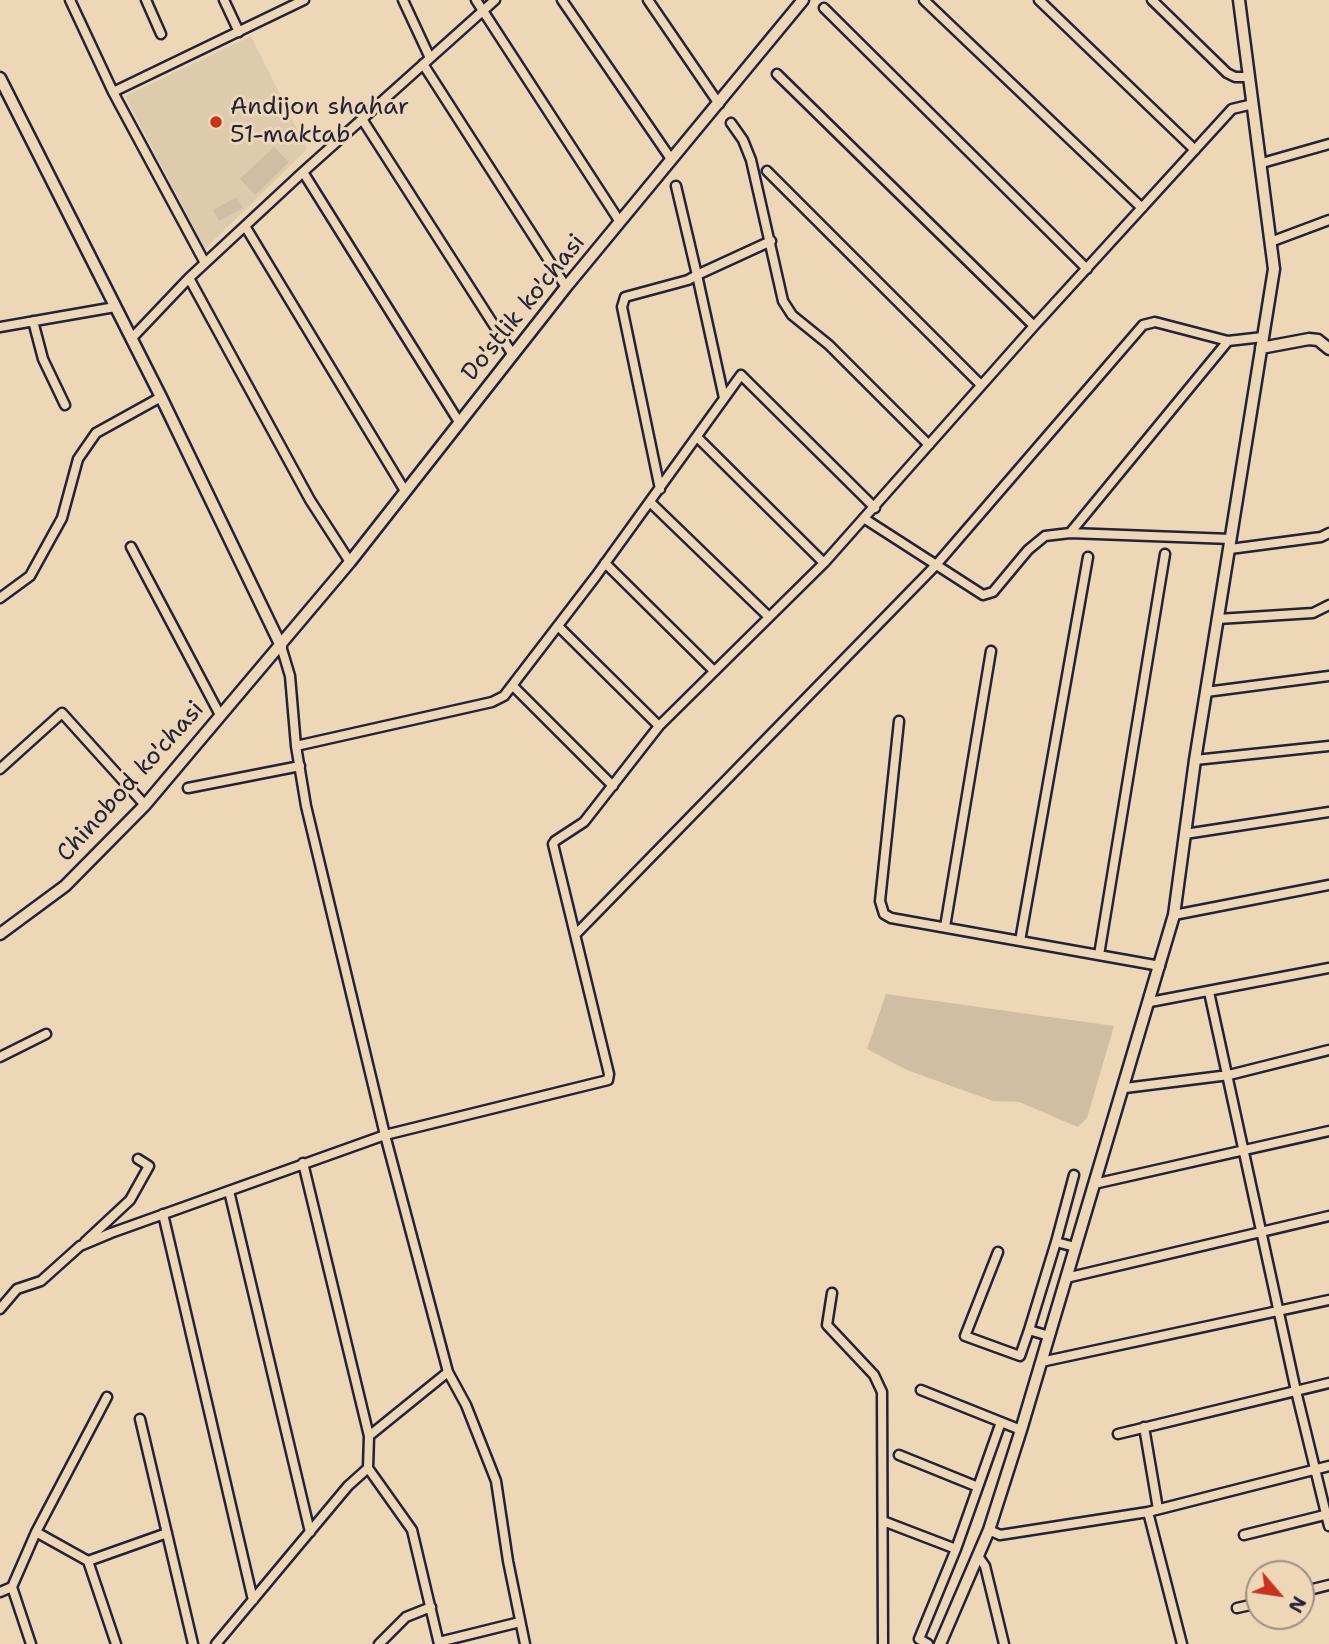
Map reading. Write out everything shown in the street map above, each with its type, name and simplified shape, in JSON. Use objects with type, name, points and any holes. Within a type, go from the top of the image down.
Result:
[{"type":"street","points":[[70,0],[113,92],[205,263]]},
{"type":"street","points":[[146,0],[161,34]]},
{"type":"street","points":[[224,0],[239,32]]},
{"type":"street","points":[[113,92],[304,0]]},
{"type":"street","points":[[403,0],[426,61],[566,287]]},
{"type":"street","points":[[476,0],[620,222]]},
{"type":"street","points":[[131,339],[205,263],[495,0]]},
{"type":"street","points":[[562,0],[671,159]]},
{"type":"street","points":[[648,0],[719,104]]},
{"type":"street","name":"Do'stlik ko'chasi","points":[[281,646],[566,287],[803,0]]},
{"type":"street","points":[[924,0],[1142,208]]},
{"type":"street","points":[[1039,0],[1195,150]]},
{"type":"street","points":[[1152,0],[1227,73],[1235,78],[1248,77]]},
{"type":"street","points":[[940,1644],[989,1531],[1125,1088],[1174,915],[1195,760],[1275,269],[1239,0]]},
{"type":"street","points":[[824,8],[1087,269]]},
{"type":"street","points":[[777,74],[1034,326]]},
{"type":"street","points":[[0,78],[162,397],[281,646],[290,676],[296,746],[306,806],[385,1135],[447,1372],[466,1405],[496,1481],[525,1644]]},
{"type":"street","points":[[80,1246],[385,1135],[608,1080],[609,1074],[553,844],[558,837],[584,822],[659,726],[865,519],[981,385],[1232,109],[1253,104]]},
{"type":"street","points":[[362,119],[513,355]]},
{"type":"street","points":[[731,123],[743,139],[751,160],[783,301],[792,315],[829,345],[929,445]]},
{"type":"street","points":[[1262,163],[1329,144]]},
{"type":"street","points":[[767,171],[981,385]]},
{"type":"street","points":[[303,172],[459,422]]},
{"type":"street","points":[[676,186],[724,398]]},
{"type":"street","points":[[1273,241],[1329,220]]},
{"type":"street","points":[[245,226],[405,491]]},
{"type":"street","points":[[660,489],[622,302],[625,297],[688,280],[771,241]]},
{"type":"street","points":[[189,278],[310,500],[350,562]]},
{"type":"street","points":[[0,327],[115,307]]},
{"type":"street","points":[[33,321],[43,359],[65,405]]},
{"type":"street","points":[[576,934],[936,565],[1143,325],[1155,323],[1228,341],[1263,337]]},
{"type":"street","points":[[1261,348],[1309,339],[1318,340],[1329,349]]},
{"type":"street","points":[[1070,533],[1228,341]]},
{"type":"street","points":[[296,746],[492,702],[514,687],[697,438],[738,377],[744,376],[875,508]]},
{"type":"street","points":[[0,598],[30,576],[62,518],[78,459],[96,433],[162,397]]},
{"type":"street","points":[[697,438],[824,563]]},
{"type":"street","points":[[650,502],[769,617]]},
{"type":"street","points":[[865,519],[983,595],[993,592],[1028,550],[1045,536],[1070,533],[1230,544],[1321,537],[1329,533]]},
{"type":"street","points":[[131,547],[220,715]]},
{"type":"street","points":[[1099,955],[1165,554]]},
{"type":"street","points":[[1020,941],[1088,557]]},
{"type":"street","points":[[606,563],[713,670]]},
{"type":"street","points":[[1218,619],[1312,613],[1329,605]]},
{"type":"street","points":[[558,626],[659,726]]},
{"type":"street","name":"Chinobod ko'chasi","points":[[1,932],[65,886],[145,805],[281,646]]},
{"type":"street","points":[[945,928],[991,650]]},
{"type":"street","points":[[1206,692],[1329,676]]},
{"type":"street","points":[[514,687],[613,786]]},
{"type":"street","points":[[0,769],[62,713],[145,805]]},
{"type":"street","points":[[899,721],[880,901],[884,914],[891,918],[1160,966]]},
{"type":"street","points":[[1195,760],[1329,746]]},
{"type":"street","points":[[188,788],[300,766]]},
{"type":"street","points":[[1185,834],[1329,812]]},
{"type":"street","points":[[1174,915],[1329,885]]},
{"type":"street","points":[[1150,1002],[1329,968]]},
{"type":"street","points":[[1209,992],[1296,1391],[1329,1526]]},
{"type":"street","points":[[0,1057],[46,1034]]},
{"type":"street","points":[[1125,1088],[1229,1075],[1329,1050]]},
{"type":"street","points":[[1094,1184],[1329,1131]]},
{"type":"street","points":[[0,1309],[17,1289],[41,1281],[130,1200],[149,1166],[138,1159]]},
{"type":"street","points":[[303,1163],[369,1436],[368,1468],[412,1530],[439,1643],[520,1622]]},
{"type":"street","points":[[998,1252],[965,1336],[1020,1356],[1074,1175]]},
{"type":"street","points":[[229,1191],[310,1532]]},
{"type":"street","points":[[163,1214],[253,1600]]},
{"type":"street","points":[[1066,1278],[1329,1216]]},
{"type":"street","points":[[1056,1242],[1075,1248]]},
{"type":"street","points":[[832,1293],[827,1325],[880,1384],[883,1644]]},
{"type":"street","points":[[1041,1362],[1329,1300]]},
{"type":"street","points":[[1029,1330],[1049,1336]]},
{"type":"street","points":[[369,1436],[447,1372]]},
{"type":"street","points":[[1118,1434],[1329,1383]]},
{"type":"street","points":[[921,1390],[1021,1430]]},
{"type":"street","points":[[30,1644],[12,1587],[36,1532],[107,1397]]},
{"type":"street","points":[[140,1419],[193,1644]]},
{"type":"street","points":[[928,1644],[919,1639],[956,1549],[1001,1422]]},
{"type":"street","points":[[1144,1427],[1158,1509]]},
{"type":"street","points":[[899,1455],[978,1487]]},
{"type":"street","points":[[989,1531],[1000,1535],[1148,1512],[1329,1466]]},
{"type":"street","points":[[216,1644],[348,1486],[368,1468]]},
{"type":"street","points":[[1148,1512],[1182,1644]]},
{"type":"street","points":[[1244,1535],[1328,1514]]},
{"type":"street","points":[[883,1521],[956,1549]]},
{"type":"street","points":[[36,1532],[88,1561],[116,1644]]},
{"type":"street","points":[[88,1561],[167,1533]]},
{"type":"street","points":[[978,1556],[985,1566],[1004,1644]]},
{"type":"street","points":[[0,1592],[12,1587]]},
{"type":"street","points":[[1237,1608],[1245,1606]]},
{"type":"street","points":[[379,1644],[406,1618],[431,1607]]},
{"type":"shaded area","name":"Andijon shahar 51-maktab","points":[[251,36],[307,149],[205,249],[125,96]]},
{"type":"shaded area","points":[[274,147],[289,162],[255,195],[240,179]]},
{"type":"shaded area","points":[[237,197],[243,208],[219,221],[213,210]]},
{"type":"shaded area","points":[[886,994],[1114,1026],[1087,1118],[1078,1127],[1019,1102],[993,1101],[907,1070],[867,1049]]},
{"type":"place","name":"Andijon shahar 51-maktab","points":[[216,122]]}]
